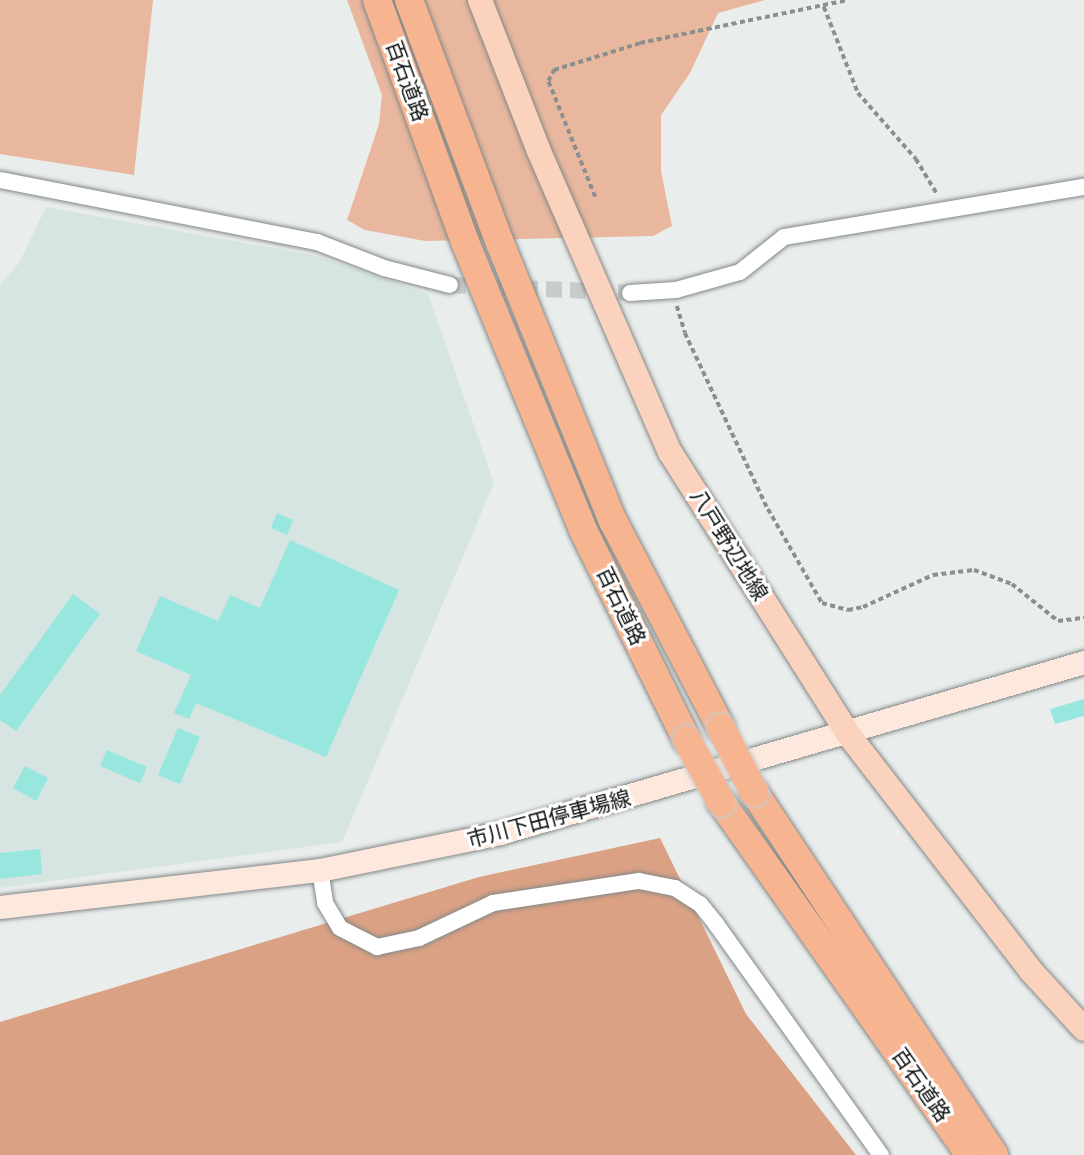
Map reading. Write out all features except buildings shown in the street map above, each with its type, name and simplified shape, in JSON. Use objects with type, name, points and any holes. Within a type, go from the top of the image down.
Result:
[{"type":"highway","name":"百石道路","points":[[377,0],[465,242],[583,530],[687,740],[721,803],[971,1155]]},
{"type":"highway","name":"百石道路","points":[[409,0],[499,243],[613,521],[754,792],[994,1155]]},
{"type":"main road","name":"八戸野辺地線","points":[[480,0],[580,247],[670,452],[848,734],[1032,972],[1084,1029]]},
{"type":"main road","name":"市川下田停車場線","points":[[0,907],[320,870],[499,833],[848,734],[1084,662]]},
{"type":"street","points":[[0,180],[317,242],[384,268],[450,285]]},
{"type":"street","points":[[631,293],[676,290],[740,272],[783,237],[948,212],[1084,187]]},
{"type":"street","points":[[320,870],[325,903],[340,928],[377,947],[419,938],[493,903],[639,881],[675,888],[700,904],[716,924],[881,1155]]},
{"type":"path","points":[[595,197],[548,81],[554,70],[639,43],[848,0]]},
{"type":"path","points":[[824,7],[858,93],[916,159],[948,212]]},
{"type":"path","points":[[676,290],[685,333],[768,509],[822,603],[848,610],[863,607],[933,575],[974,570],[1012,583],[1058,621],[1084,618]]},
{"type":"shaded area","points":[[0,0],[153,0],[134,175],[0,154]]},
{"type":"shaded area","points":[[347,0],[765,0],[718,13],[690,73],[661,115],[661,171],[672,226],[653,236],[425,241],[365,230],[347,220],[379,124],[382,95]]},
{"type":"shaded area","points":[[46,207],[317,256],[428,294],[494,483],[342,842],[0,888],[0,285],[19,263]]},
{"type":"shaded area","points":[[660,838],[746,1014],[856,1155],[0,1155],[0,1022],[479,877]]},
{"type":"tunnel","points":[[450,285],[630,293]]}]
